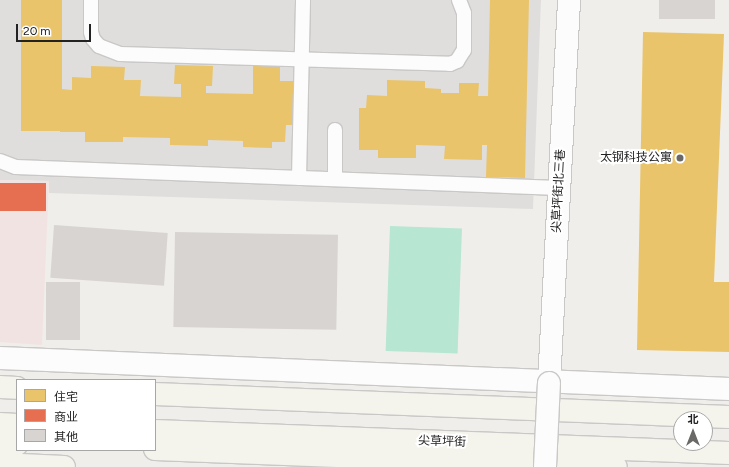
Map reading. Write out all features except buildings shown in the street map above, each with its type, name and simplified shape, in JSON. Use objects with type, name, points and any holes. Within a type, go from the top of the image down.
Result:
[{"type":"main road","points":[[0,387],[16,388]]},
{"type":"main road","points":[[156,394],[729,417]]},
{"type":"main road","points":[[0,424],[16,425]]},
{"type":"main road","name":"尖草坪街","points":[[156,431],[729,453]]},
{"type":"main road","points":[[0,444],[16,444]]},
{"type":"main road","name":"尖草坪街","points":[[156,450],[616,467]]},
{"type":"main road","points":[[0,464],[64,467]]},
{"type":"street","name":"尖草坪街北三巷","points":[[545,467],[569,0]]},
{"type":"street","points":[[0,358],[549,383],[729,389]]},
{"type":"lane","points":[[91,0],[91,32],[93,39],[99,46],[120,54],[450,64],[457,62],[464,50],[464,13],[459,0]]},
{"type":"lane","points":[[299,178],[303,0]]},
{"type":"lane","points":[[335,130],[335,179]]},
{"type":"lane","points":[[0,161],[16,167],[559,188]]},
{"type":"shaded area","points":[[0,0],[541,0],[533,209],[49,193],[49,181],[0,180]]},
{"type":"shaded area","points":[[0,180],[49,181],[42,345],[0,342]]},
{"type":"green space","points":[[390,226],[462,229],[458,353],[386,351]]},
{"type":"place","name":"太钢科技公寓","points":[[680,158]]}]
